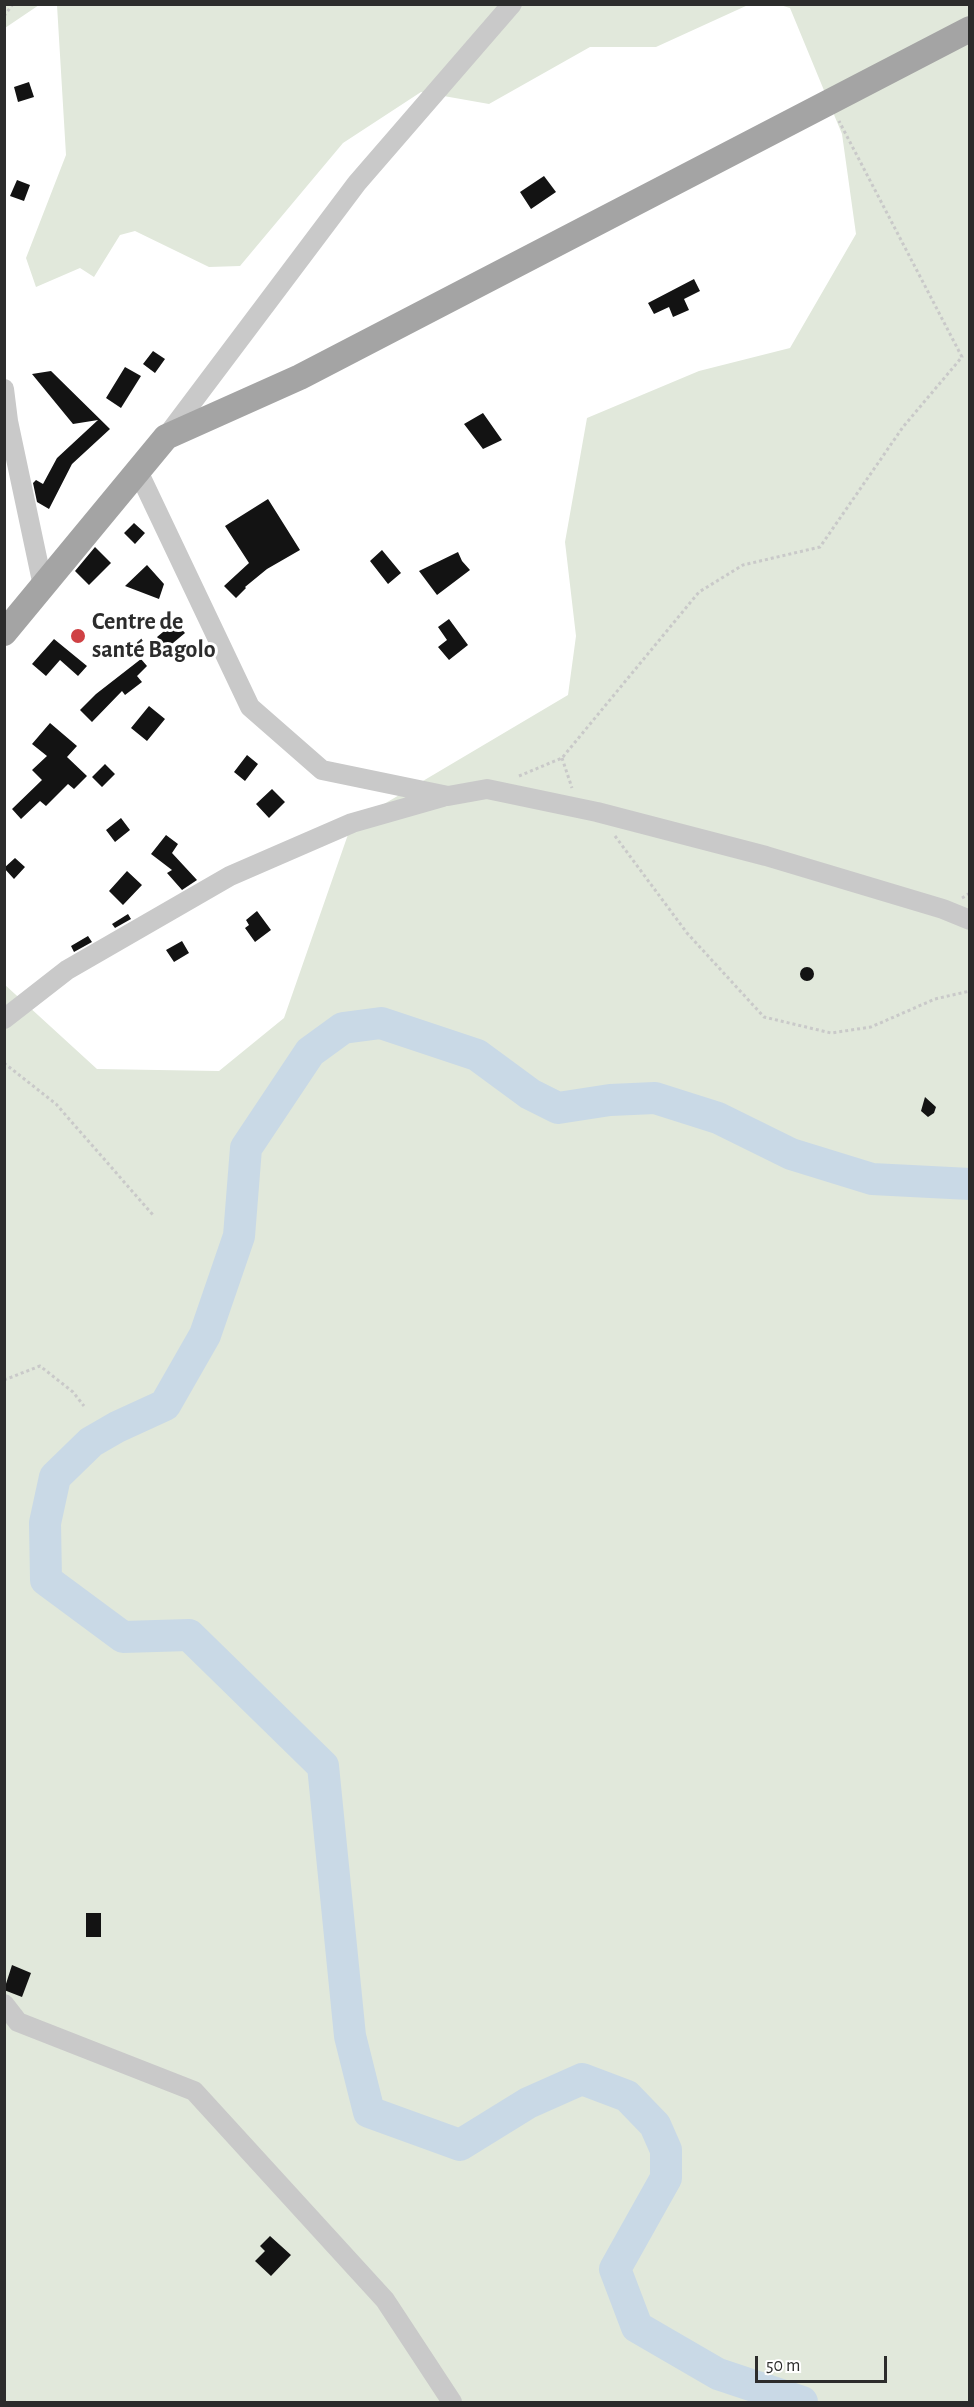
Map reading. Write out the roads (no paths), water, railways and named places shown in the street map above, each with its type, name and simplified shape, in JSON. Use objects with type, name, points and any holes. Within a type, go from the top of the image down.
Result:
[{"type":"main road","points":[[4,633],[118,497],[137,469],[166,437],[300,377],[969,29]]},
{"type":"street","points":[[166,437],[357,183],[512,4]]},
{"type":"street","points":[[4,388],[8,421],[43,586]]},
{"type":"street","points":[[137,469],[250,707],[322,770],[448,796]]},
{"type":"street","points":[[4,1019],[67,970],[230,876],[352,824],[448,796],[487,789],[597,812],[766,856],[943,909],[969,920]]},
{"type":"street","points":[[4,2004],[18,2022],[195,2091],[385,2300],[452,2403]]},
{"type":"waterway","points":[[802,2402],[718,2374],[637,2327],[615,2269],[666,2178],[666,2150],[655,2125],[627,2096],[582,2079],[528,2103],[460,2145],[369,2112],[350,2036],[323,1766],[189,1635],[123,1637],[46,1580],[45,1523],[55,1477],[91,1442],[165,1405],[205,1335],[239,1236],[246,1148],[310,1052],[343,1028],[381,1023],[477,1055],[530,1094],[558,1108],[610,1100],[655,1098],[718,1118],[791,1154],[872,1179],[970,1184]]},
{"type":"place","name":"Centre de santé Bagolo","points":[[78,636]]}]
